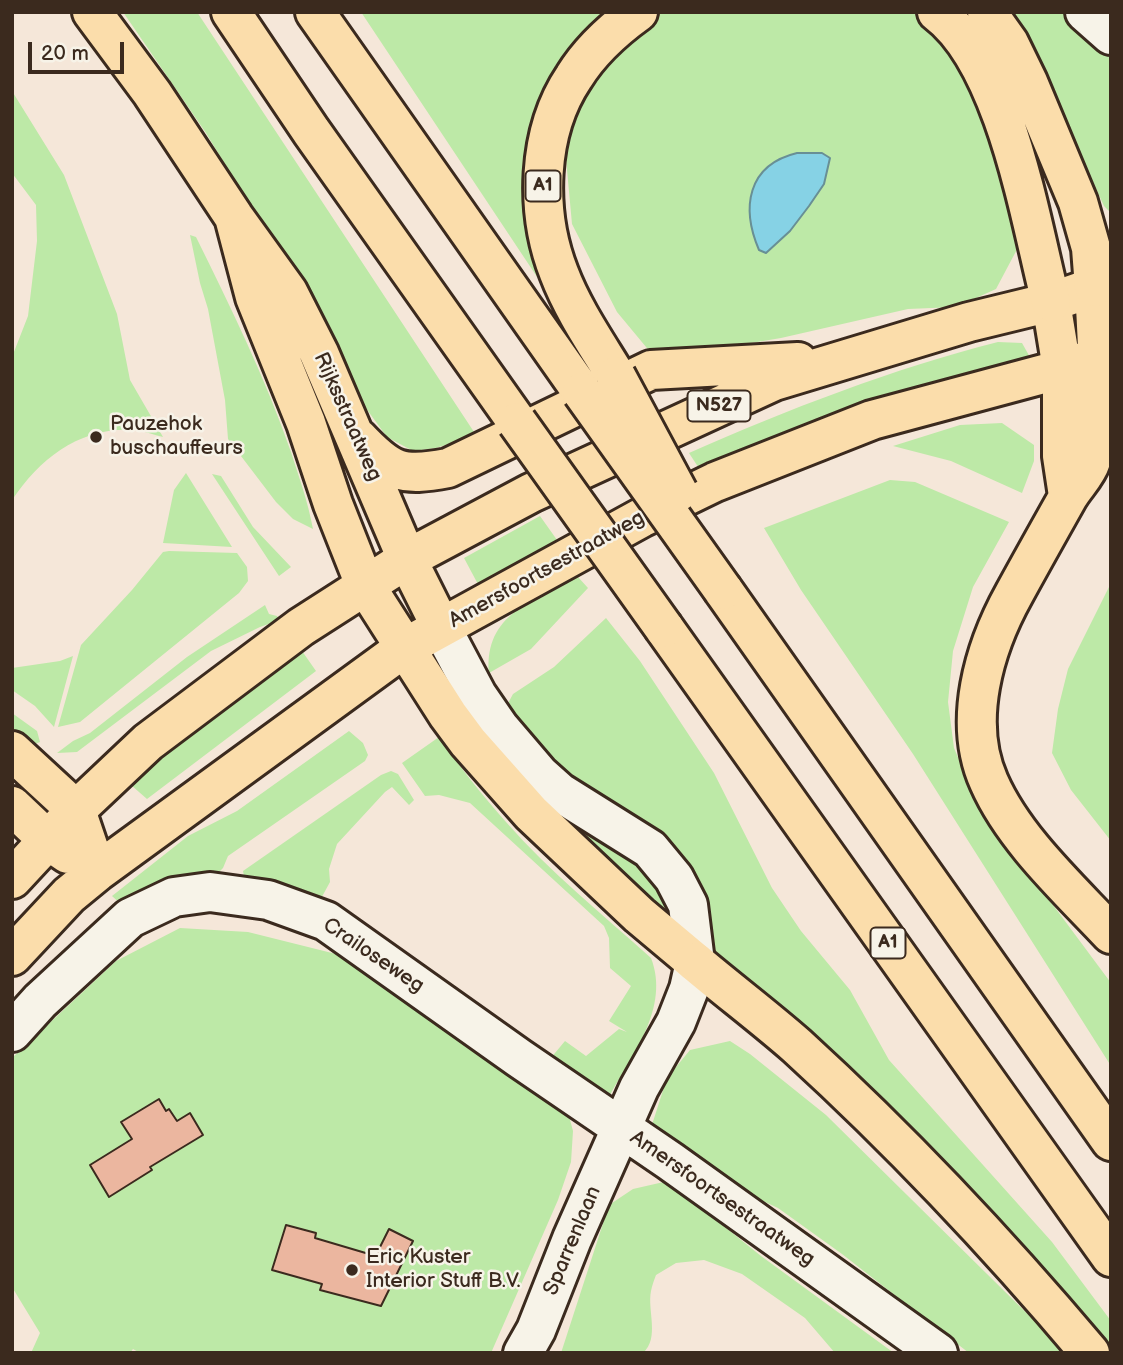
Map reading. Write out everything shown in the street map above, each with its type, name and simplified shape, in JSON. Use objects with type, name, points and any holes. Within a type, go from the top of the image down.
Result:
[{"type":"main road","name":"Rijksstraatweg","points":[[92,12],[152,93],[234,217],[288,292],[357,436],[407,559],[441,627]]},
{"type":"main road","name":"A1","points":[[231,12],[311,131],[1111,1257]]},
{"type":"main road","name":"A1","points":[[315,12],[582,392],[725,588],[1111,1142]]},
{"type":"main road","name":"A1","points":[[638,12],[606,37],[574,75],[557,109],[544,171],[547,233],[558,271],[575,309],[616,376],[725,588]]},
{"type":"main road","points":[[937,12],[958,33],[980,65],[996,99],[1023,188],[1051,302],[1062,369],[1062,456],[1069,496]]},
{"type":"main road","points":[[987,12],[1009,43],[1028,82],[1078,202],[1102,284],[1104,355],[1091,462],[1012,597],[988,657],[979,694],[979,750],[988,779],[1000,804],[1019,832],[1111,934]]},
{"type":"main road","name":"Rijksstraatweg","points":[[234,217],[255,297],[306,423],[333,504],[365,585]]},
{"type":"main road","name":"N527","points":[[12,879],[75,810],[149,742],[301,627],[407,559],[531,493],[774,381],[969,322],[1051,302],[1102,284]]},
{"type":"main road","name":"Amersfoortsestraatweg","points":[[441,627],[575,553],[715,482],[872,420],[1062,369],[1104,355]]},
{"type":"main road","points":[[357,436],[374,454],[393,468],[418,474],[448,468],[651,370],[842,360]]},
{"type":"main road","points":[[365,585],[404,649],[461,733],[531,813],[639,915],[796,1046],[898,1143],[1035,1288],[1090,1353]]},
{"type":"main road","points":[[12,956],[69,895],[97,872],[404,649],[441,627]]},
{"type":"main road","points":[[12,751],[75,810],[97,872]]},
{"type":"main road","points":[[12,806],[49,841],[97,872]]},
{"type":"street","points":[[1085,12],[1111,35]]},
{"type":"street","name":"Amersfoortsestraatweg","points":[[441,627],[477,695],[499,727],[540,775],[559,792],[650,849],[674,878],[688,905],[695,962],[689,989],[676,1022],[620,1128],[938,1353]]},
{"type":"street","name":"Crailoseweg","points":[[12,1032],[40,1001],[130,918],[174,897],[210,892],[268,900],[326,920],[620,1128]]},
{"type":"street","name":"Sparrenlaan","points":[[523,1353],[536,1330],[620,1128]]},
{"type":"green space","points":[[123,12],[197,12],[476,435],[436,448],[413,451],[387,437],[346,381],[281,257],[206,133]]},
{"type":"green space","points":[[361,12],[608,12],[558,72],[567,322]]},
{"type":"green space","points":[[657,12],[912,12],[941,34],[970,79],[1023,238],[996,289],[956,307],[908,309],[781,338],[656,359],[617,312],[572,224],[566,159],[566,119],[589,74],[641,22]],"holes":[[[822,153],[830,158],[824,184],[767,253]]]},
{"type":"green space","points":[[1004,12],[1069,12],[1111,49],[1111,213],[1104,206],[1028,41]]},
{"type":"green space","points":[[12,91],[64,175],[117,314],[130,380],[163,437],[136,430],[116,430],[80,439],[49,458],[23,484],[12,500],[12,357],[28,316],[37,241],[36,205],[12,173]]},
{"type":"green space","points":[[190,235],[196,237],[259,370],[297,471],[313,529],[293,519],[276,502],[228,439],[225,400],[208,309]]},
{"type":"green space","points":[[998,342],[1022,343],[1031,359],[708,482],[689,453],[841,391],[920,364]]},
{"type":"green space","points":[[1002,423],[1034,445],[1034,461],[1022,493],[951,461],[893,446],[960,425]]},
{"type":"green space","points":[[186,473],[232,547],[163,543],[174,490]]},
{"type":"green space","points":[[212,474],[221,476],[253,527],[291,567],[279,576],[277,573]]},
{"type":"green space","points":[[890,480],[915,482],[1009,522],[973,587],[953,651],[948,702],[954,748],[978,804],[1111,983],[1111,1066],[913,754],[801,590],[764,528]]},
{"type":"green space","points":[[540,516],[562,547],[480,588],[464,558]]},
{"type":"green space","points":[[163,552],[237,553],[247,567],[248,581],[239,593],[80,722],[58,727],[81,645]]},
{"type":"green space","points":[[578,577],[588,588],[531,649],[489,673],[490,653],[495,636],[503,623],[529,602]]},
{"type":"green space","points":[[1111,583],[1111,841],[1071,790],[1052,753],[1058,709],[1068,669]]},
{"type":"green space","points":[[265,605],[269,614],[280,620],[211,651],[77,752],[57,753],[90,733],[187,657]]},
{"type":"green space","points":[[606,618],[640,661],[714,773],[772,888],[801,931],[850,990],[889,1060],[1052,1242],[1111,1321],[1111,1350],[1020,1243],[971,1192],[818,1047],[713,954],[706,905],[556,772],[506,707],[513,694],[554,667]]},
{"type":"green space","points":[[302,651],[316,671],[147,799],[131,785],[176,742]]},
{"type":"green space","points":[[73,656],[54,727],[35,706],[12,690],[12,668],[60,661]]},
{"type":"green space","points":[[476,710],[651,870],[676,921],[571,839]]},
{"type":"green space","points":[[12,713],[37,731],[40,742],[30,746],[12,736]]},
{"type":"green space","points":[[349,731],[363,743],[368,755],[365,761],[228,856],[223,868],[212,879],[124,907],[112,896],[188,836],[237,811]]},
{"type":"green space","points":[[439,737],[497,812],[540,858],[651,958],[656,976],[652,1012],[638,1047],[610,1095],[589,1096],[545,1065],[565,1041],[586,1056],[619,1029],[627,1032],[609,1021],[631,986],[610,968],[609,938],[604,926],[470,803],[439,795],[425,796],[402,763]]},
{"type":"green space","points":[[391,771],[398,774],[414,800],[409,805],[392,787],[337,844],[329,869],[330,882],[318,904],[250,882],[244,876],[243,871],[381,775]]},
{"type":"green space","points":[[180,928],[248,932],[340,955],[412,998],[569,1116],[573,1131],[571,1162],[558,1200],[491,1353],[140,1353],[133,1349],[130,1353],[31,1353],[40,1333],[12,1287],[12,1058],[116,961]]},
{"type":"green space","points":[[730,1041],[826,1115],[1067,1353],[969,1353],[778,1208],[692,1168],[649,1134],[667,1078],[690,1050]]},
{"type":"green space","points":[[668,1181],[761,1256],[894,1353],[835,1353],[805,1318],[742,1274],[704,1260],[676,1263],[656,1275],[650,1299],[651,1340],[643,1353],[561,1353],[609,1205],[633,1189]]},
{"type":"water","points":[[797,153],[822,153],[830,158],[824,184],[790,231],[766,253],[759,250],[753,234],[750,219],[752,190],[767,167]]},
{"type":"building","points":[[159,1099],[166,1111],[169,1109],[177,1121],[190,1113],[203,1135],[150,1167],[152,1170],[109,1197],[90,1165],[132,1139],[121,1122]]},
{"type":"building","points":[[286,1225],[316,1233],[315,1238],[369,1254],[370,1251],[377,1253],[389,1229],[413,1241],[381,1306],[320,1290],[322,1284],[272,1270]]},
{"type":"place","name":"Pauzehok buschauffeurs","points":[[96,437]]},
{"type":"place","name":"Eric Kuster Interior Stuff B.V.","points":[[352,1270]]}]
